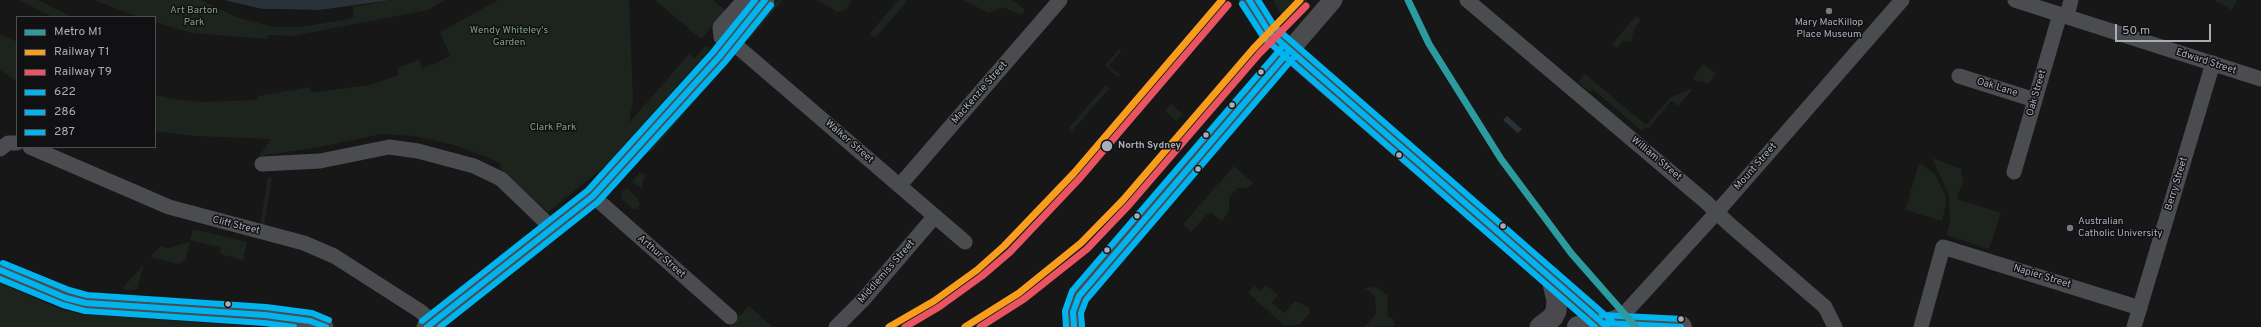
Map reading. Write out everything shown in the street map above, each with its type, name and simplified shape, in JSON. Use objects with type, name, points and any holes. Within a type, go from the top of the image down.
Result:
[{"type":"main road","points":[[1074,323],[1075,302],[1084,289],[1289,51],[1604,325]]},
{"type":"main road","points":[[1540,327],[1553,317],[1556,311],[1557,301],[1552,279]]},
{"type":"main road","points":[[1578,327],[1604,325],[1681,327]]},
{"type":"street","name":"Walker Street","points":[[744,0],[720,27],[721,37],[732,42],[965,242]]},
{"type":"street","points":[[429,325],[553,229],[593,196],[732,42],[765,0]]},
{"type":"street","name":"MacKenzie Street","points":[[900,185],[1060,0]]},
{"type":"street","points":[[1249,0],[1268,32],[1289,51],[1333,0]]},
{"type":"street","name":"William Street","points":[[1467,0],[1717,212],[1825,307],[1835,327]]},
{"type":"street","name":"Mount Street","points":[[1604,325],[1624,314],[1717,212],[1902,0]]},
{"type":"street","name":"Edward Street","points":[[2015,0],[2261,79]]},
{"type":"street","name":"Oak Street","points":[[2014,172],[2035,100],[2063,15],[2071,0]]},
{"type":"street","name":"Berry Street","points":[[2134,327],[2213,63]]},
{"type":"street","name":"Oak Lane","points":[[1959,76],[2035,100]]},
{"type":"street","points":[[0,149],[8,143],[16,143]]},
{"type":"street","points":[[262,164],[320,161],[389,147],[418,151],[474,166],[501,179],[553,229]]},
{"type":"street","name":"Cliff Street","points":[[32,148],[170,208],[310,246],[356,270],[420,311],[429,325]]},
{"type":"street","name":"Arthur Street","points":[[593,196],[730,317]]},
{"type":"street","name":"Middlemiss Street","points":[[836,327],[863,300],[935,216]]},
{"type":"street","name":"Napier Street","points":[[1921,327],[1943,247],[2140,308]]},
{"type":"street","points":[[0,270],[66,298],[86,303],[268,316],[310,321],[326,327]]},
{"type":"street","points":[[268,316],[293,327]]},
{"type":"green space","points":[[19,0],[38,0],[70,16],[50,16]]},
{"type":"green space","name":"Art Barton Park","points":[[94,0],[201,0],[239,18],[273,27],[301,27],[349,19],[354,16],[352,7],[391,0],[445,0],[428,10],[293,36],[268,35],[267,39],[191,33],[156,22],[156,16],[136,16]]},
{"type":"green space","points":[[498,0],[629,0],[633,99],[629,123],[689,54],[694,58],[706,46],[711,48],[609,163],[548,212],[499,168],[502,165],[490,158],[454,145],[414,136],[381,134],[320,147],[259,156],[271,139],[193,136],[156,131],[156,95],[173,99],[202,102],[257,100],[258,96],[310,87],[311,93],[369,85],[399,75],[397,68],[419,60],[422,68],[450,56],[440,32]]},
{"type":"green space","points":[[655,0],[713,0],[726,11],[701,39]]},
{"type":"green space","points":[[783,0],[748,41],[748,36],[773,3]]},
{"type":"green space","points":[[817,0],[852,0],[845,10],[837,12]]},
{"type":"green space","points":[[898,0],[908,0],[877,36],[870,37],[871,32]]},
{"type":"green space","points":[[963,0],[1012,0],[1021,6],[1025,11],[1021,15],[1002,7],[989,13]]},
{"type":"green space","points":[[1273,0],[1308,0],[1289,21],[1284,20]]},
{"type":"green space","points":[[2214,0],[2236,0],[2236,2],[2232,10]]},
{"type":"green space","points":[[1636,16],[1641,20],[1634,29],[1631,42],[1623,41],[1617,48],[1612,44]]},
{"type":"green space","points":[[0,34],[16,42],[16,81],[0,70]]},
{"type":"green space","points":[[1119,49],[1122,50],[1109,65],[1120,75],[1118,77],[1105,65]]},
{"type":"green space","points":[[1703,64],[1716,73],[1708,85],[1701,80],[1698,83],[1693,78]]},
{"type":"green space","points":[[720,67],[723,69],[650,153],[648,151]]},
{"type":"green space","points":[[1585,74],[1646,125],[1671,97],[1690,89],[1692,90],[1678,106],[1671,101],[1648,129],[1645,127],[1642,131],[1593,89],[1590,92],[1578,82]]},
{"type":"green space","points":[[1106,85],[1110,88],[1071,132],[1068,129]]},
{"type":"green space","points":[[1171,104],[1183,114],[1176,121],[1165,111]]},
{"type":"green space","points":[[1932,158],[1962,169],[1961,176],[1964,177],[1957,199],[2001,213],[1989,249],[1947,235],[1950,221],[1949,195]]},
{"type":"green space","points":[[1919,163],[1934,173],[1945,194],[1946,205],[1942,221],[1905,210]]},
{"type":"green space","points":[[1234,166],[1253,183],[1248,188],[1237,188],[1229,198],[1229,211],[1222,221],[1211,213],[1206,215],[1191,232],[1183,224]]},
{"type":"green space","points":[[640,172],[646,176],[643,180],[642,189],[632,182]]},
{"type":"green space","points":[[268,177],[272,178],[264,226],[260,226]]},
{"type":"green space","points":[[627,188],[638,199],[640,204],[637,209],[633,209],[621,198],[621,192]]},
{"type":"green space","points":[[193,229],[247,242],[243,260],[220,254],[221,248],[190,240]]},
{"type":"green space","points":[[188,242],[190,243],[186,256],[187,259],[179,264],[150,257],[161,246],[168,248]]},
{"type":"green space","points":[[144,264],[137,290],[122,289]]},
{"type":"green space","points":[[0,283],[60,309],[81,314],[260,327],[0,327]]},
{"type":"green space","points":[[1266,285],[1278,295],[1272,303],[1284,313],[1295,301],[1309,307],[1310,313],[1300,324],[1285,326],[1250,295],[1249,292],[1254,286],[1260,291]]},
{"type":"green space","points":[[1377,287],[1389,296],[1387,299],[1388,316],[1393,319],[1395,326],[1364,327],[1376,314],[1375,296],[1365,288]]},
{"type":"green space","points":[[749,306],[773,327],[729,327]]},
{"type":"shaded area","points":[[224,0],[391,0],[319,10],[262,9]]},
{"type":"shaded area","points":[[1507,116],[1522,129],[1518,133],[1503,120]]},
{"type":"pier","points":[[222,0],[262,9],[319,10],[352,7],[353,9],[319,12],[262,11]]},
{"type":"metro line","name":"M1","points":[[1408,0],[1429,44],[1501,159],[1571,253],[1636,327]]},
{"type":"rail line","name":"T1","points":[[889,327],[934,301],[977,270],[1004,246],[1074,173],[1222,0]]},
{"type":"rail line","name":"T1","points":[[965,327],[1019,293],[1081,243],[1123,200],[1253,49],[1300,0]]},
{"type":"rail line","name":"T9","points":[[905,327],[939,307],[982,276],[1010,252],[1080,178],[1228,5]]},
{"type":"rail line","name":"T9","points":[[980,327],[1024,299],[1087,249],[1129,205],[1259,54],[1306,6]]},
{"type":"transit line","name":"287","points":[[422,321],[588,190],[713,52],[755,0]]},
{"type":"transit line","name":"622","points":[[427,327],[593,196],[719,57],[765,0]]},
{"type":"transit line","name":"622","points":[[1249,0],[1269,32],[1607,327]]},
{"type":"transit line","name":"287","points":[[1258,0],[1275,27],[1612,321]]},
{"type":"transit line","name":"286","points":[[1242,4],[1264,38],[1595,327]]},
{"type":"transit line","name":"286","points":[[440,327],[598,202],[725,62],[771,5]]},
{"type":"transit line","name":"287","points":[[1066,327],[1065,311],[1072,291],[1283,46]]},
{"type":"transit line","name":"622","points":[[1074,327],[1073,312],[1079,296],[1289,51]]},
{"type":"transit line","name":"286","points":[[1082,326],[1081,313],[1086,300],[1295,56]]},
{"type":"transit line","name":"287","points":[[3,263],[69,290],[87,295],[266,307],[312,313],[329,320]]},
{"type":"transit line","name":"622","points":[[0,270],[66,298],[86,303],[265,315],[310,321],[326,327]]},
{"type":"transit line","name":"286","points":[[0,279],[63,305],[85,311],[264,323],[294,327]]},
{"type":"transit line","name":"287","points":[[1602,315],[1681,319]]},
{"type":"transit line","name":"622","points":[[1602,323],[1681,327]]},
{"type":"place","name":"Mary MacKillop Place Museum","points":[[1829,11]]},
{"type":"place","name":"North Sydney","points":[[1107,146]]},
{"type":"place","name":"Australian Catholic University","points":[[2070,228]]},
{"type":"park label","name":"Wendy Whiteley's Garden","points":[[509,36]]},
{"type":"park label","name":"Clark Park","points":[[553,128]]}]
